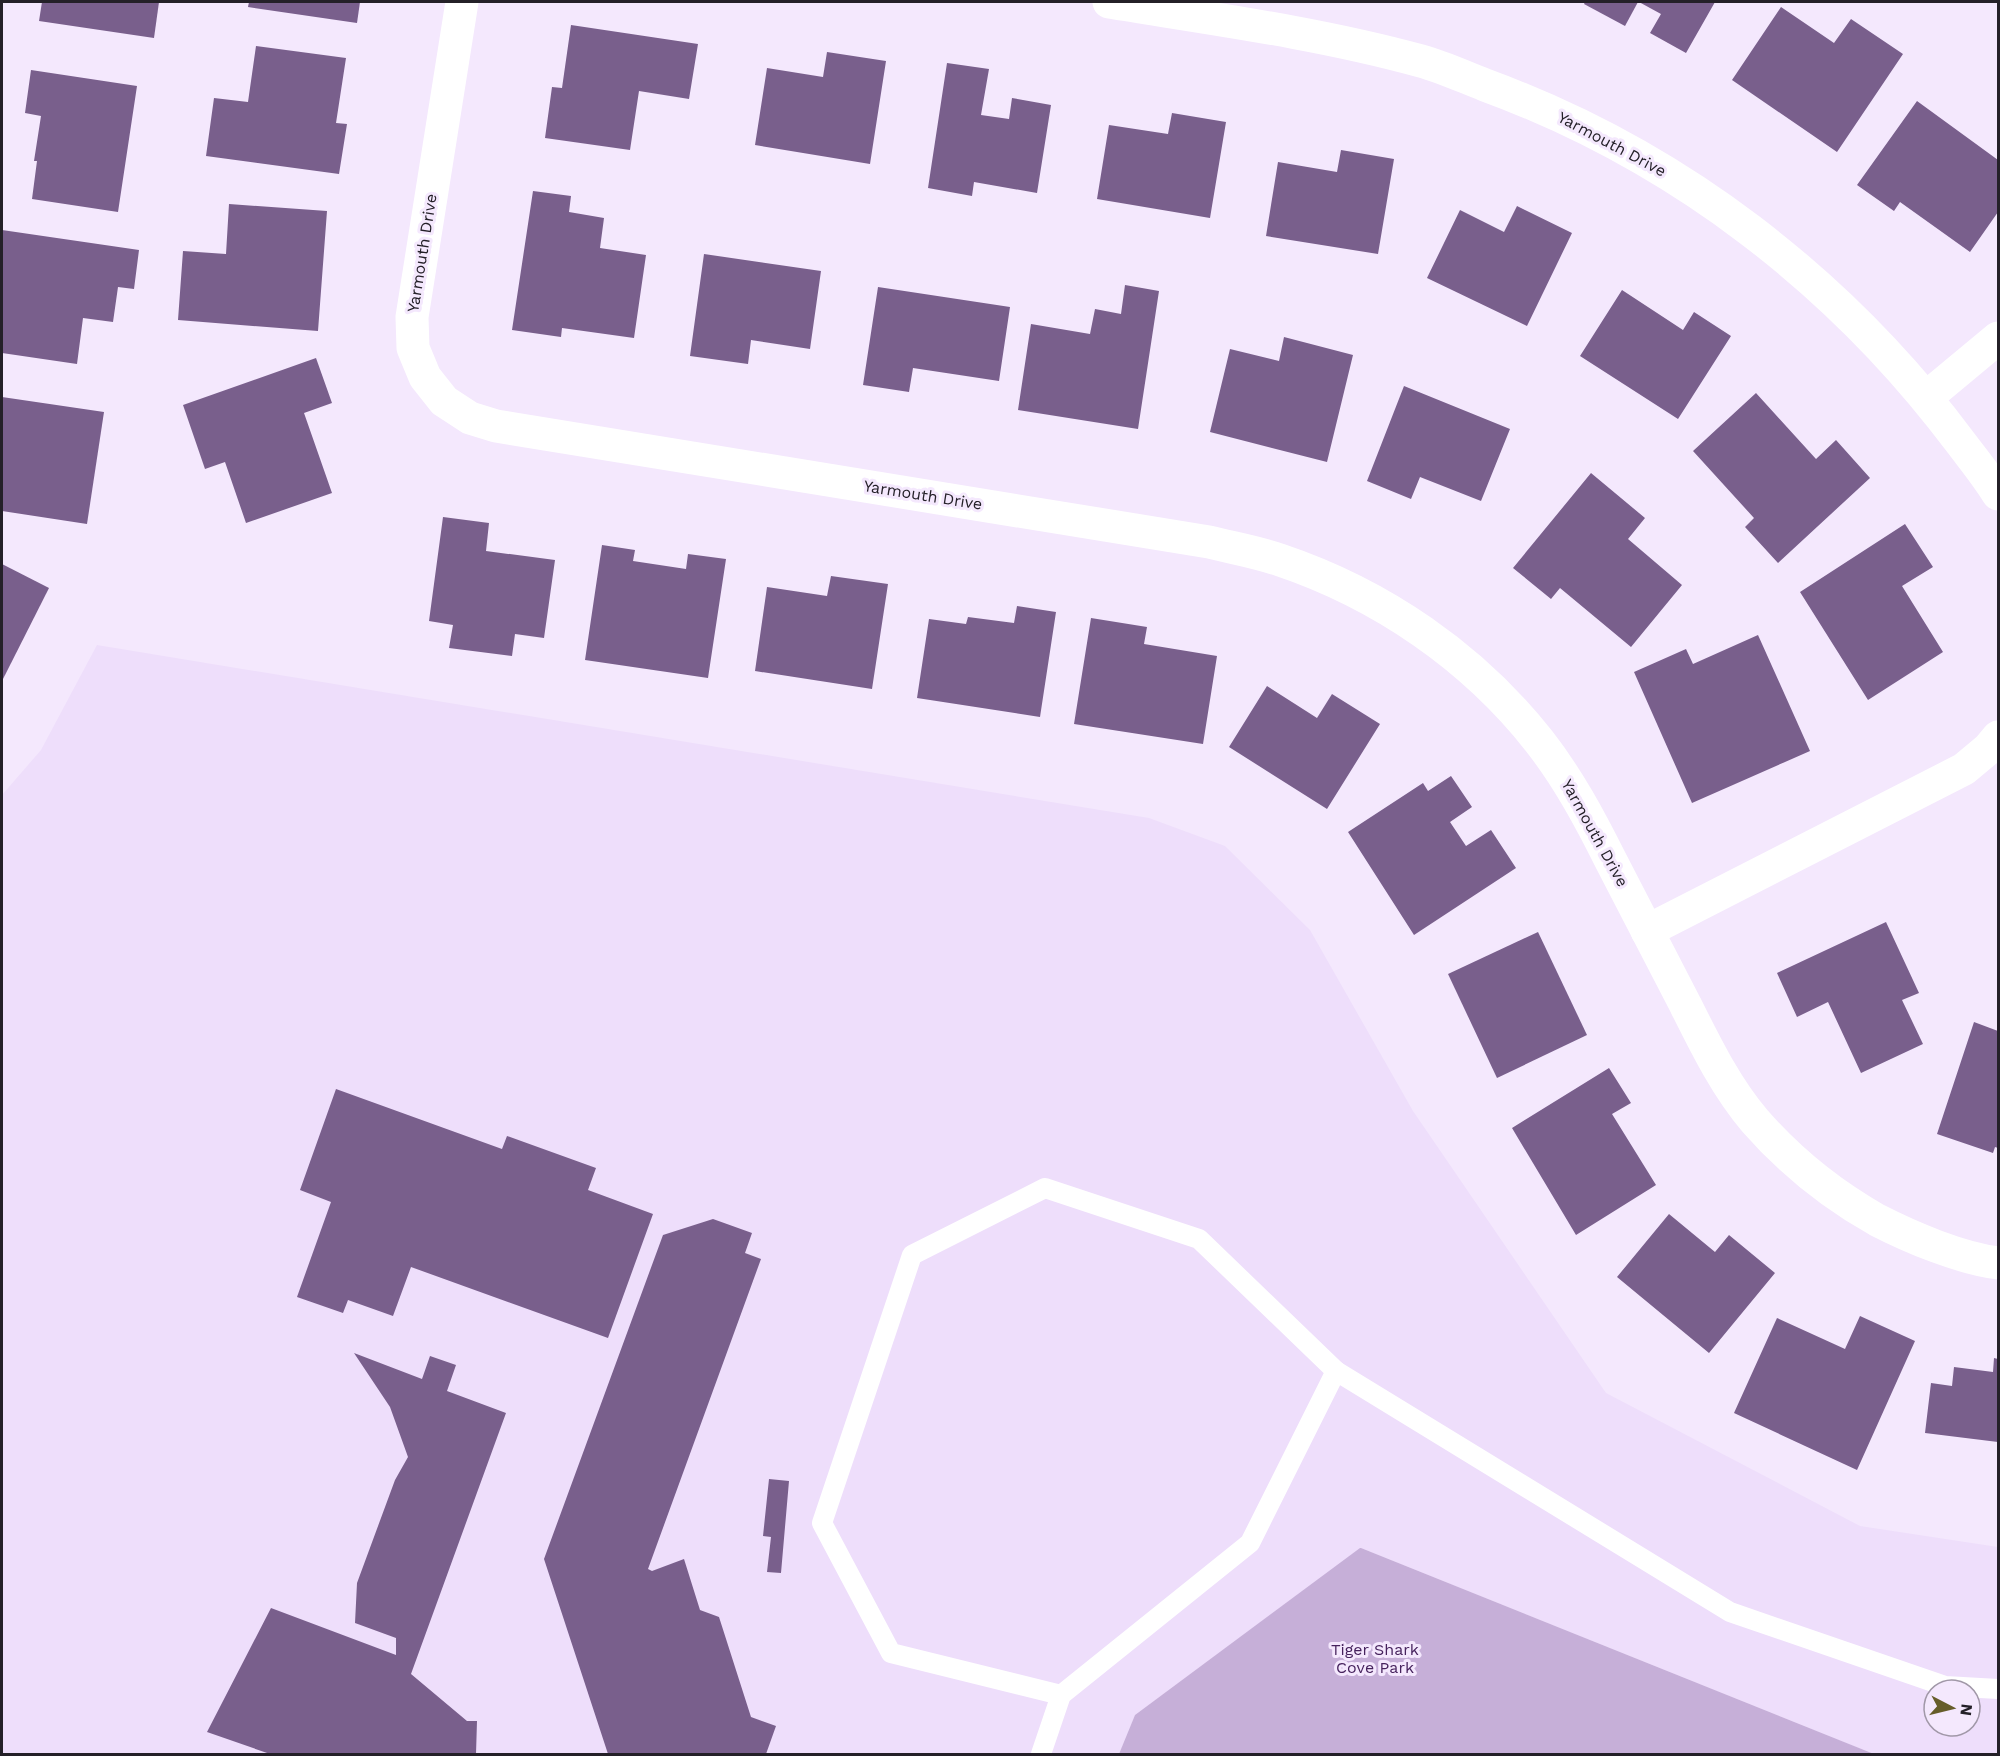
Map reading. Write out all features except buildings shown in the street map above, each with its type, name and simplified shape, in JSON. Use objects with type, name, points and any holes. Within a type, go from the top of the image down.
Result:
[{"type":"street","name":"Yarmouth Drive","points":[[462,2],[411,317],[413,348],[424,376],[444,401],[470,418],[496,426],[1209,542],[1279,559],[1345,586],[1408,621],[1437,641],[1492,688],[1539,741],[1580,801],[1718,1069],[1754,1120],[1797,1165],[1848,1203],[1902,1233],[1931,1245],[1998,1263]]},
{"type":"street","name":"Yarmouth Drive","points":[[1109,2],[1314,35],[1423,62],[1529,101],[1630,150],[1726,211],[1814,281],[1894,360],[1927,397],[1998,494]]},
{"type":"street","points":[[1927,397],[1998,339]]},
{"type":"street","points":[[1647,931],[1964,769],[1988,749],[1998,737]]},
{"type":"lane","points":[[1061,1695],[891,1653],[822,1523],[912,1255],[1045,1188],[1199,1239],[1335,1371],[1730,1612],[1945,1686],[1998,1689]]},
{"type":"lane","points":[[1041,1755],[1061,1695],[1250,1543],[1335,1371]]},
{"type":"shaded area","points":[[97,645],[1149,818],[1225,846],[1310,930],[1413,1111],[1606,1393],[1860,1526],[1998,1547],[1998,1754],[1874,1754],[1361,1548],[1135,1715],[1119,1754],[2,1754],[2,795],[41,750]]},
{"type":"green space","name":"Tiger Shark Cove Park","points":[[1360,1548],[1874,1754],[1119,1754],[1135,1715]]}]
